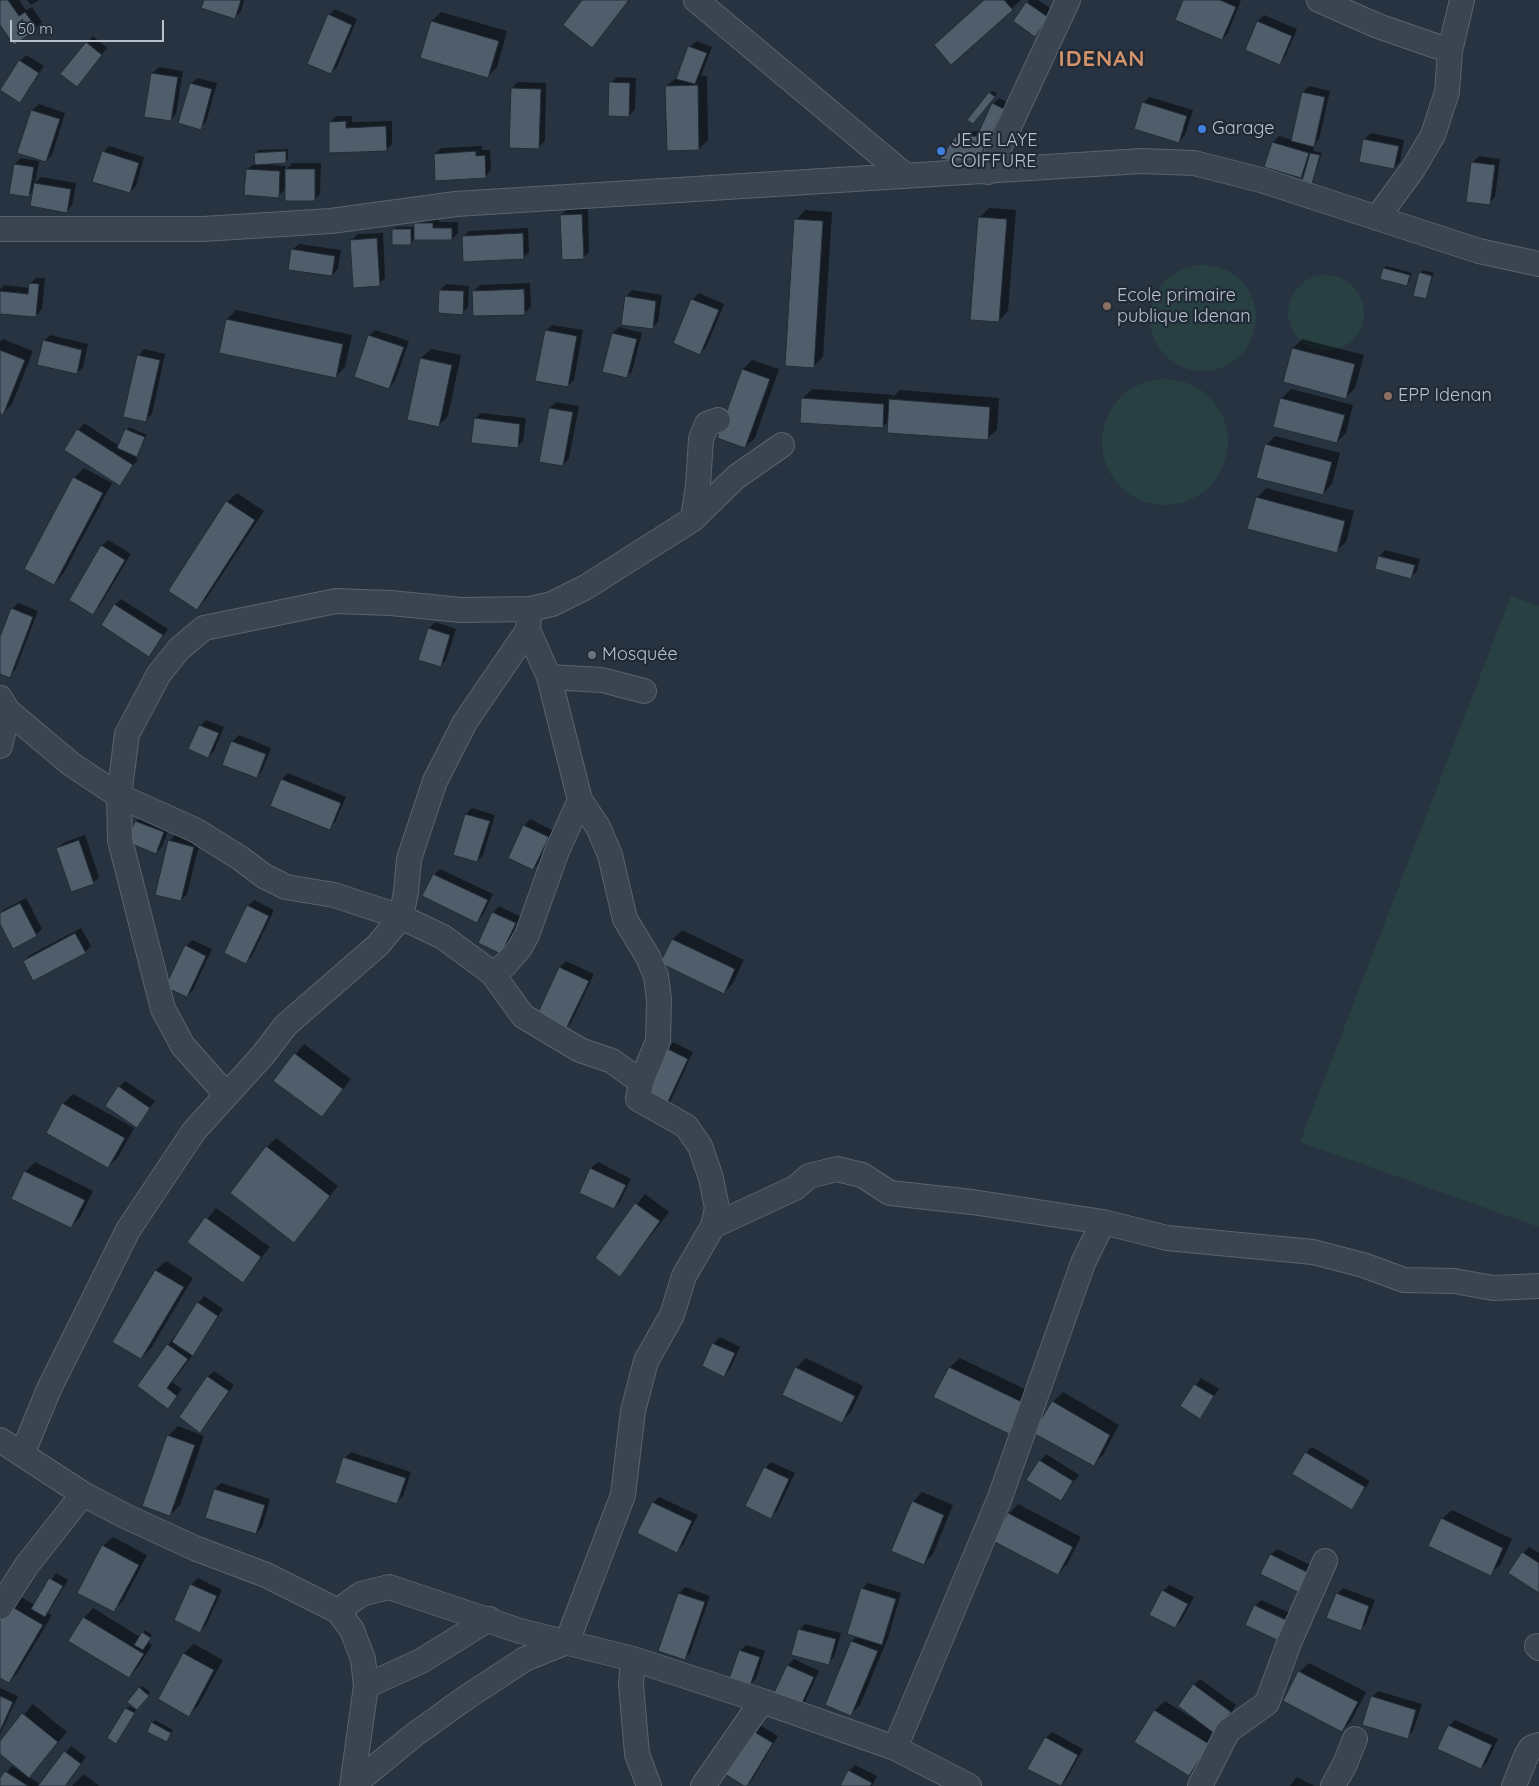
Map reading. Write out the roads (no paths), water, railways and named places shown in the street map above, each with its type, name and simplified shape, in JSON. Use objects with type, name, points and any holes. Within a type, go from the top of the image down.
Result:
[{"type":"street","points":[[696,0],[906,176]]},
{"type":"street","points":[[988,172],[1068,0]]},
{"type":"street","points":[[1319,0],[1378,26],[1450,51]]},
{"type":"street","points":[[1377,218],[1413,169],[1433,135],[1447,92],[1450,51],[1462,0]]},
{"type":"street","points":[[0,229],[203,230],[332,221],[456,204],[1142,161],[1194,163],[1261,180],[1479,251],[1539,264]]},
{"type":"street","points":[[693,519],[698,485],[701,439],[707,424],[718,420]]},
{"type":"street","points":[[23,1452],[49,1389],[128,1230],[194,1131],[226,1094],[263,1056],[286,1025],[378,945],[400,916],[406,892],[409,859],[435,781],[465,722],[529,620],[552,604],[586,587],[693,519],[736,477],[782,445]]},
{"type":"street","points":[[226,1094],[183,1046],[163,1009],[120,840],[119,796],[127,734],[159,674],[179,649],[204,628],[336,601],[391,603],[461,610],[529,620]]},
{"type":"street","points":[[353,1786],[414,1735],[467,1697],[524,1659],[567,1642],[622,1495],[633,1411],[646,1361],[672,1315],[684,1276],[714,1226],[717,1208],[711,1178],[700,1146],[686,1126],[638,1100],[641,1082],[658,1041],[659,1000],[656,976],[648,956],[625,919],[610,855],[598,827],[580,800],[549,677],[529,620]]},
{"type":"street","points":[[549,677],[602,680],[644,691]]},
{"type":"street","points":[[4,705],[71,764],[119,796],[194,830],[240,858],[264,876],[286,887],[334,895],[400,916],[443,937],[492,973],[523,1016],[580,1050],[612,1061],[641,1082]]},
{"type":"street","points":[[0,746],[4,705]]},
{"type":"street","points":[[492,973],[505,965],[519,949],[527,935],[557,851],[580,800]]},
{"type":"street","points":[[714,1226],[795,1188],[809,1176],[837,1169],[862,1175],[890,1193],[972,1202],[1103,1222],[1167,1238],[1313,1252],[1363,1265],[1404,1280],[1454,1281],[1493,1288],[1539,1286]]},
{"type":"street","points":[[895,1748],[999,1500],[1083,1263],[1103,1222]]},
{"type":"street","points":[[0,1440],[23,1452],[83,1494],[125,1516],[197,1549],[266,1575],[338,1611],[352,1630],[363,1659],[366,1686],[353,1786]]},
{"type":"street","points":[[0,1607],[27,1565],[83,1494]]},
{"type":"street","points":[[1200,1786],[1228,1731],[1267,1703],[1289,1644],[1325,1561]]},
{"type":"street","points":[[338,1611],[361,1594],[389,1587],[489,1619],[520,1631],[633,1659],[762,1701],[895,1748],[969,1786]]},
{"type":"street","points":[[366,1686],[421,1661],[489,1619]]},
{"type":"street","points":[[633,1659],[631,1684],[636,1754],[649,1786]]},
{"type":"street","points":[[703,1786],[762,1701]]},
{"type":"street","points":[[1333,1786],[1345,1764],[1355,1739]]},
{"type":"street","points":[[1514,1786],[1526,1756],[1531,1748],[1539,1745]]},
{"type":"place","name":"Garage","points":[[1202,129]]},
{"type":"place","name":"JEJE LAYE COIFFURE","points":[[941,151]]},
{"type":"place","name":"Ecole primaire publique Idenan","points":[[1107,306]]},
{"type":"place","name":"EPP Idenan","points":[[1388,396]]},
{"type":"place","name":"Mosquée","points":[[592,655]]},
{"type":"district","name":"IDENAN","points":[[1102,59]]}]
